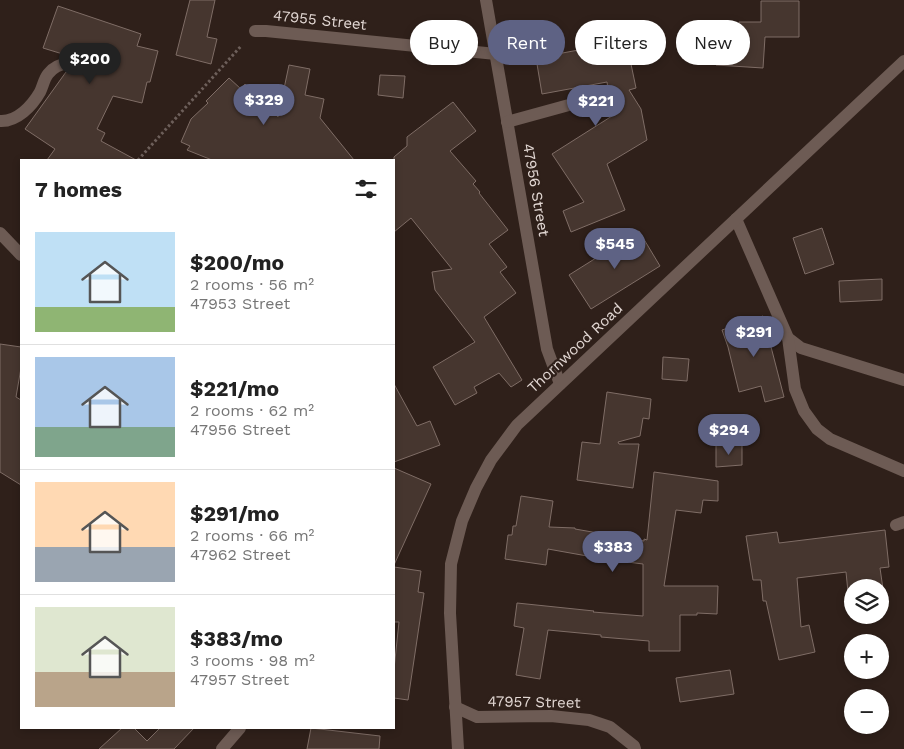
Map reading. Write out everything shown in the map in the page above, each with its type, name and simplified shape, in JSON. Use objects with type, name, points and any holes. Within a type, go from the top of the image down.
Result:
[{"type":"street","name":"47956 Street","points":[[486,0],[490,20]]},
{"type":"street","name":"47955 Street","points":[[255,31],[266,30],[488,53]]},
{"type":"street","name":"Thornwood Road","points":[[458,749],[450,613],[451,564],[462,521],[476,488],[491,460],[516,425],[904,61]]},
{"type":"street","points":[[0,121],[14,118],[26,111],[41,91],[47,75],[60,64],[69,62]]},
{"type":"street","name":"47956 Street","points":[[498,65],[547,349],[560,384]]},
{"type":"street","points":[[508,122],[598,97]]},
{"type":"street","points":[[736,219],[788,338],[795,389],[804,411],[817,428],[830,438],[904,471]]},
{"type":"street","points":[[0,233],[20,254]]},
{"type":"street","points":[[788,338],[800,348],[904,380]]},
{"type":"street","name":"47957 Street","points":[[455,707],[477,717],[552,716],[589,720],[610,727],[634,746],[635,749]]},
{"type":"street","points":[[222,749],[239,729]]},
{"type":"path","name":"47955 Street","points":[[139,159],[255,31]]},
{"type":"building","points":[[190,0],[215,0],[207,37],[217,39],[211,64],[176,55]]},
{"type":"building","points":[[761,1],[799,1],[799,37],[765,37],[763,68],[716,65],[750,65],[750,22],[761,22]]},
{"type":"building","points":[[58,6],[141,34],[137,46],[158,51],[142,103],[113,96],[97,129],[105,133],[101,141],[134,159],[48,159],[55,149],[25,129],[66,72],[74,70],[77,61],[72,56],[43,48]]},
{"type":"building","points":[[575,51],[575,65],[631,65],[636,88],[629,90],[641,109],[647,140],[607,164],[625,210],[571,232],[563,211],[584,202],[552,154],[612,116],[607,82],[542,94],[537,65],[565,65],[565,53]]},
{"type":"building","points":[[289,65],[310,69],[305,95],[324,99],[320,118],[353,159],[210,159],[187,150],[190,146],[181,142],[191,119],[208,103],[206,101],[229,78],[241,89],[245,84],[278,117]]},
{"type":"building","points":[[380,75],[405,76],[403,98],[378,95]]},
{"type":"building","points":[[453,102],[476,131],[450,151],[476,181],[473,184],[508,230],[489,244],[507,267],[500,272],[516,293],[484,317],[522,380],[511,387],[499,373],[474,387],[477,393],[455,405],[433,367],[475,342],[435,290],[432,272],[452,269],[411,218],[395,231],[394,157],[407,146],[407,137]]},
{"type":"building","points":[[822,228],[834,264],[805,274],[793,238]]},
{"type":"building","points":[[639,231],[660,266],[591,309],[569,275]]},
{"type":"building","points":[[882,279],[882,300],[840,302],[839,281]]},
{"type":"building","points":[[763,316],[784,397],[765,402],[761,386],[739,392],[722,330]]},
{"type":"building","points":[[0,344],[20,347],[20,374],[16,397],[20,399],[20,484],[0,472]]},
{"type":"building","points":[[663,357],[689,359],[687,381],[662,379]]},
{"type":"building","points":[[395,386],[417,426],[430,421],[440,445],[395,462]]},
{"type":"building","points":[[607,392],[651,399],[649,419],[643,418],[640,436],[618,442],[619,444],[639,444],[633,488],[577,480],[582,442],[600,444]]},
{"type":"building","points":[[716,445],[742,445],[742,465],[716,467]]},
{"type":"building","points":[[395,468],[431,484],[395,563]]},
{"type":"building","points":[[654,472],[718,481],[718,501],[703,500],[701,513],[676,510],[664,586],[718,586],[717,614],[697,613],[697,615],[680,615],[680,651],[649,651],[649,641],[548,630],[540,679],[516,675],[524,628],[514,626],[517,603],[643,616],[643,564],[548,549],[546,565],[505,559],[508,535],[512,535],[513,526],[516,526],[521,496],[553,501],[549,527],[575,528],[644,541],[644,539],[647,540]]},
{"type":"building","points":[[885,530],[889,567],[880,568],[882,579],[847,579],[846,572],[797,578],[801,627],[809,625],[815,652],[779,660],[766,601],[763,601],[761,580],[753,580],[746,536],[777,532],[779,543]]},
{"type":"building","points":[[395,567],[421,571],[418,592],[424,593],[408,700],[395,698],[395,660],[399,622],[395,622]]},
{"type":"building","points":[[730,670],[734,694],[680,702],[676,678]]},
{"type":"building","points":[[121,729],[135,729],[147,741],[159,729],[193,729],[174,749],[99,749]]},
{"type":"building","points":[[311,729],[380,736],[379,749],[307,749]]}]
